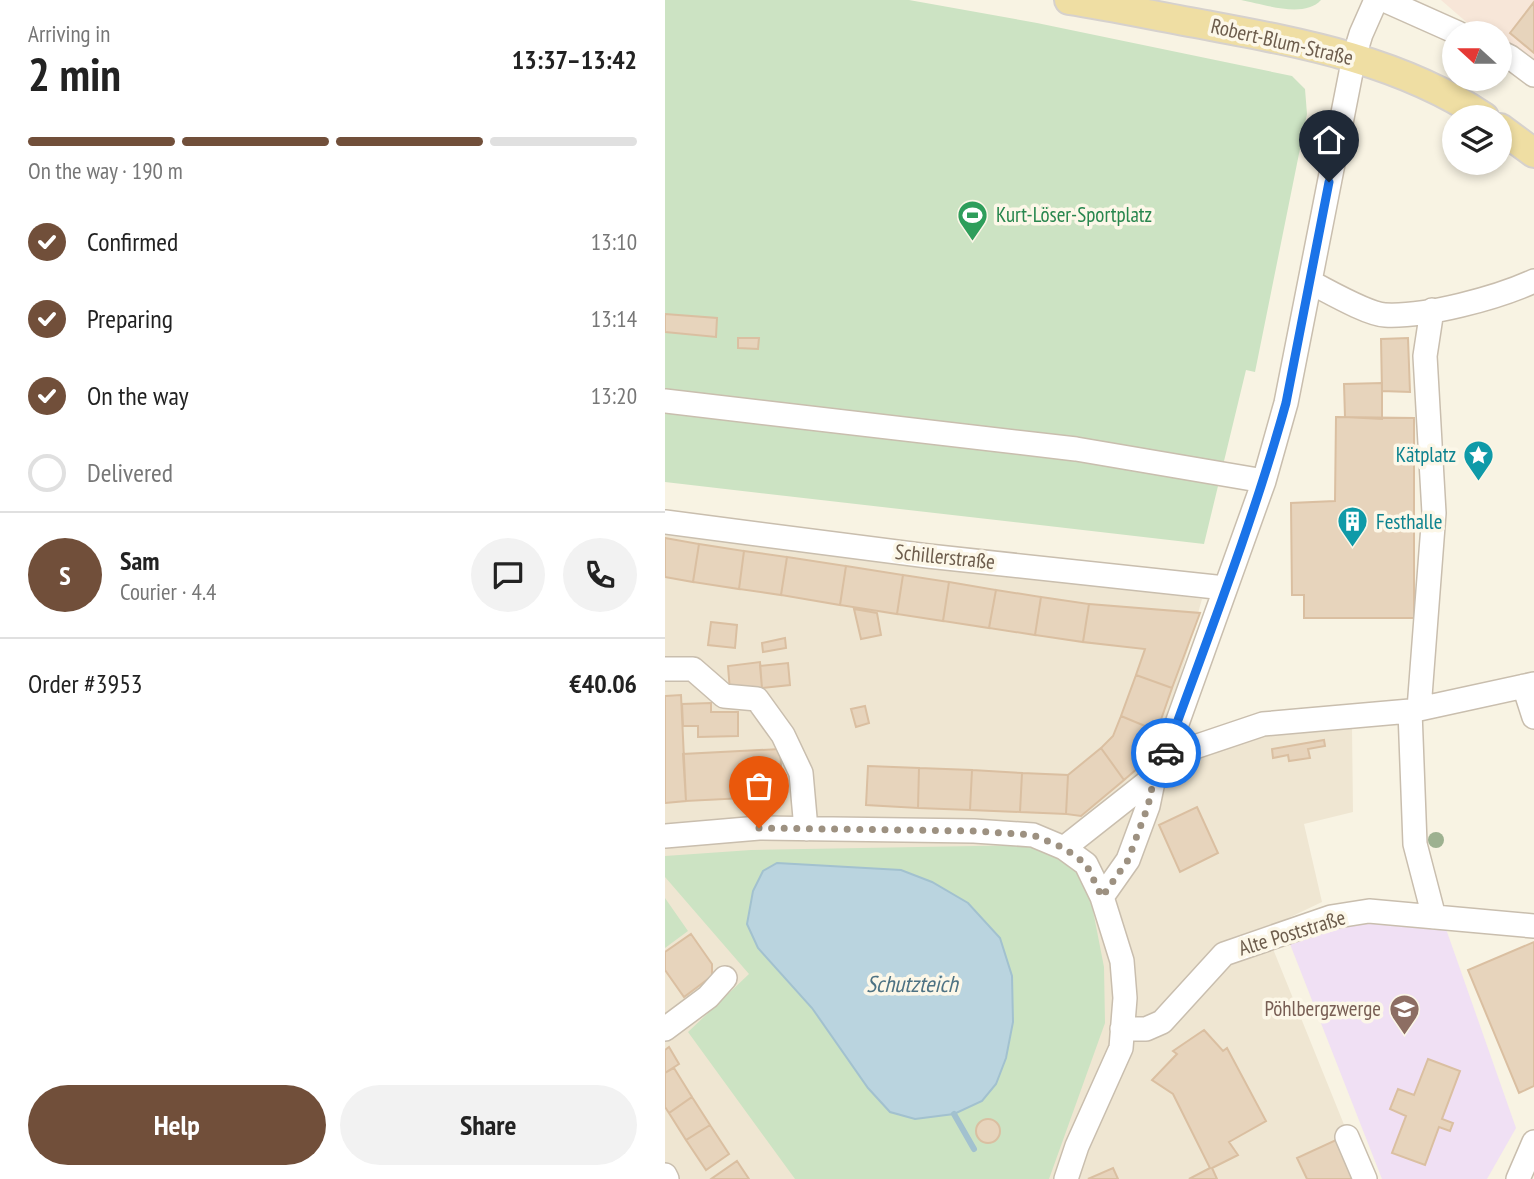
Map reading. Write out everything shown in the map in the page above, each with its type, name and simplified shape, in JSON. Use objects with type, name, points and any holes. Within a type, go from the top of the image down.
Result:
[{"type":"main road","name":"Robert-Blum-Straße","points":[[1069,0],[1286,40],[1354,57],[1431,88],[1462,105]]},
{"type":"main road","points":[[1512,137],[1534,153]]},
{"type":"street","points":[[1102,897],[1128,860],[1159,767],[1264,481],[1286,403],[1354,57],[1361,34],[1377,0]]},
{"type":"street","points":[[1384,0],[1442,26]]},
{"type":"street","points":[[1512,58],[1534,75]]},
{"type":"street","points":[[1310,282],[1383,315],[1438,309],[1506,294],[1534,281]]},
{"type":"street","points":[[1434,916],[1415,844],[1415,710],[1434,513],[1426,356],[1438,309]]},
{"type":"street","points":[[665,401],[1076,449],[1264,481]]},
{"type":"street","name":"Schillerstraße","points":[[665,522],[927,556],[1225,588]]},
{"type":"street","points":[[665,669],[693,669],[724,696],[757,699],[783,735],[801,773],[806,830]]},
{"type":"street","points":[[1064,848],[1159,767],[1263,724],[1415,710],[1529,685],[1534,718]]},
{"type":"street","points":[[665,836],[759,828],[974,831],[1033,835],[1064,848],[1086,864],[1102,897],[1122,961],[1125,998],[1121,1048],[1077,1146],[1066,1179]]},
{"type":"street","name":"Alte Poststraße","points":[[1122,1029],[1146,1029],[1162,1022],[1224,954],[1331,917],[1369,911],[1534,926]]},
{"type":"street","points":[[665,1029],[708,997],[725,978]]},
{"type":"street","points":[[1347,1137],[1365,1179]]},
{"type":"street","points":[[1518,1179],[1534,1142]]},
{"type":"shaded area","points":[[1441,0],[1534,0],[1534,83],[1512,63],[1512,21],[1465,21]]},
{"type":"shaded area","points":[[665,529],[1202,599],[1159,753],[1175,768],[1252,734],[1352,727],[1353,812],[1304,824],[1322,902],[1265,929],[1366,1179],[665,1179]]},
{"type":"shaded area","name":"Pöhlbergzwerge","points":[[1358,921],[1446,929],[1516,1128],[1487,1179],[1382,1179],[1290,944]]},
{"type":"green space","name":"Kurt-Löser-Sportplatz","points":[[665,0],[909,0],[1037,23],[1292,76],[1305,89],[1307,114],[1255,372],[1246,370],[1204,544],[665,482]]},
{"type":"green space","points":[[1241,0],[1321,0],[1314,6],[1294,9]]},
{"type":"green space","points":[[1028,845],[1074,866],[1088,885],[1104,967],[1105,1023],[1049,1179],[795,1179],[688,1032],[749,974],[665,877],[665,856],[751,850]]},
{"type":"green space","points":[[665,898],[688,931],[665,948]]},
{"type":"water","name":"Schutzteich","points":[[777,863],[901,870],[932,882],[968,903],[1000,938],[1012,976],[1013,1022],[1006,1058],[996,1084],[982,1101],[954,1114],[915,1119],[890,1112],[868,1088],[812,1008],[758,948],[747,924],[753,891],[763,871]]},
{"type":"building","points":[[1534,2],[1534,53],[1512,35],[1512,30]]},
{"type":"building","points":[[665,314],[717,318],[716,337],[665,332]]},
{"type":"building","points":[[738,338],[759,338],[758,349],[738,348]]},
{"type":"building","points":[[1408,338],[1410,392],[1382,391],[1381,339]]},
{"type":"building","points":[[1382,383],[1382,419],[1345,417],[1344,384]]},
{"type":"building","name":"Festhalle","points":[[1336,417],[1414,418],[1414,618],[1304,618],[1304,595],[1292,595],[1291,503],[1335,501]]},
{"type":"building","points":[[665,538],[699,544],[693,582],[665,577]]},
{"type":"building","points":[[699,544],[744,551],[739,589],[693,582]]},
{"type":"building","points":[[744,551],[787,557],[781,595],[739,589]]},
{"type":"building","points":[[787,557],[846,566],[840,605],[781,595]]},
{"type":"building","points":[[846,566],[903,575],[897,614],[840,605]]},
{"type":"building","points":[[903,575],[949,582],[943,621],[897,614]]},
{"type":"building","points":[[949,582],[996,590],[989,628],[943,621]]},
{"type":"building","points":[[996,590],[1041,597],[1035,635],[989,628]]},
{"type":"building","points":[[1041,597],[1089,604],[1083,642],[1035,635]]},
{"type":"building","points":[[1089,604],[1200,613],[1172,688],[1136,675],[1145,649],[1083,642]]},
{"type":"building","points":[[854,609],[877,613],[881,635],[861,639]]},
{"type":"building","points":[[711,622],[737,625],[735,648],[708,645]]},
{"type":"building","points":[[785,638],[786,648],[763,652],[762,643]]},
{"type":"building","points":[[760,662],[762,688],[730,691],[728,666]]},
{"type":"building","points":[[788,663],[790,685],[762,688],[760,666]]},
{"type":"building","points":[[1136,675],[1172,688],[1157,731],[1121,716]]},
{"type":"building","points":[[681,695],[686,801],[665,803],[665,696]]},
{"type":"building","points":[[711,703],[711,712],[738,712],[738,736],[698,737],[698,726],[683,726],[682,704]]},
{"type":"building","points":[[865,706],[869,723],[856,727],[851,709]]},
{"type":"building","points":[[1121,716],[1157,731],[1146,761],[1124,780],[1101,748],[1113,736]]},
{"type":"building","points":[[1324,740],[1325,746],[1308,749],[1310,758],[1289,761],[1288,755],[1273,758],[1272,749]]},
{"type":"building","points":[[1101,748],[1124,780],[1081,816],[1066,814],[1068,775]]},
{"type":"building","points":[[780,749],[783,796],[686,801],[683,754]]},
{"type":"building","points":[[868,766],[919,768],[918,808],[866,805]]},
{"type":"building","points":[[919,768],[972,770],[970,810],[918,808]]},
{"type":"building","points":[[972,770],[1022,773],[1020,812],[970,810]]},
{"type":"building","points":[[1022,773],[1068,775],[1066,814],[1020,812]]},
{"type":"building","points":[[1197,807],[1218,853],[1180,872],[1159,825]]},
{"type":"building","points":[[691,934],[712,964],[712,976],[684,997],[665,970],[665,952]]},
{"type":"building","points":[[1534,942],[1534,1086],[1519,1093],[1468,970]]},
{"type":"building","points":[[1204,1030],[1223,1051],[1227,1048],[1266,1121],[1229,1142],[1238,1155],[1212,1168],[1217,1179],[1189,1179],[1210,1168],[1173,1094],[1152,1080],[1177,1054],[1173,1051]]},
{"type":"building","points":[[669,1047],[679,1064],[665,1073],[665,1050]]},
{"type":"building","points":[[1428,1059],[1460,1071],[1442,1119],[1453,1123],[1450,1131],[1439,1127],[1425,1165],[1392,1153],[1406,1116],[1390,1109],[1398,1089],[1414,1095]]},
{"type":"building","points":[[674,1068],[692,1097],[669,1113],[665,1107],[665,1073]]},
{"type":"building","points":[[692,1097],[710,1125],[686,1140],[669,1113]]},
{"type":"building","points":[[988,1119],[997,1122],[1000,1131],[997,1140],[988,1143],[979,1140],[976,1131],[979,1122]]},
{"type":"building","points":[[710,1125],[729,1154],[706,1170],[686,1140]]},
{"type":"building","points":[[1336,1140],[1354,1179],[1307,1179],[1297,1158]]},
{"type":"building","points":[[737,1161],[749,1179],[711,1179]]},
{"type":"building","points":[[1113,1168],[1118,1179],[1088,1179]]},
{"type":"waterway","points":[[954,1114],[974,1149]]},
{"type":"way so far","points":[[759,828],[974,831],[1033,835],[1064,848],[1086,864],[1102,897],[1128,860],[1148,806],[1154,778],[1166,753]]},
{"type":"place","name":"Kurt-Löser-Sportplatz","points":[[973,242]]},
{"type":"place","name":"Kätplatz","points":[[1479,482]]},
{"type":"place","name":"Festhalle","points":[[1353,549]]},
{"type":"place","name":"Pöhlbergzwerge","points":[[1404,1036]]},
{"type":"route","points":[[1166,753],[1264,481],[1279,429],[1329,182]]}]
